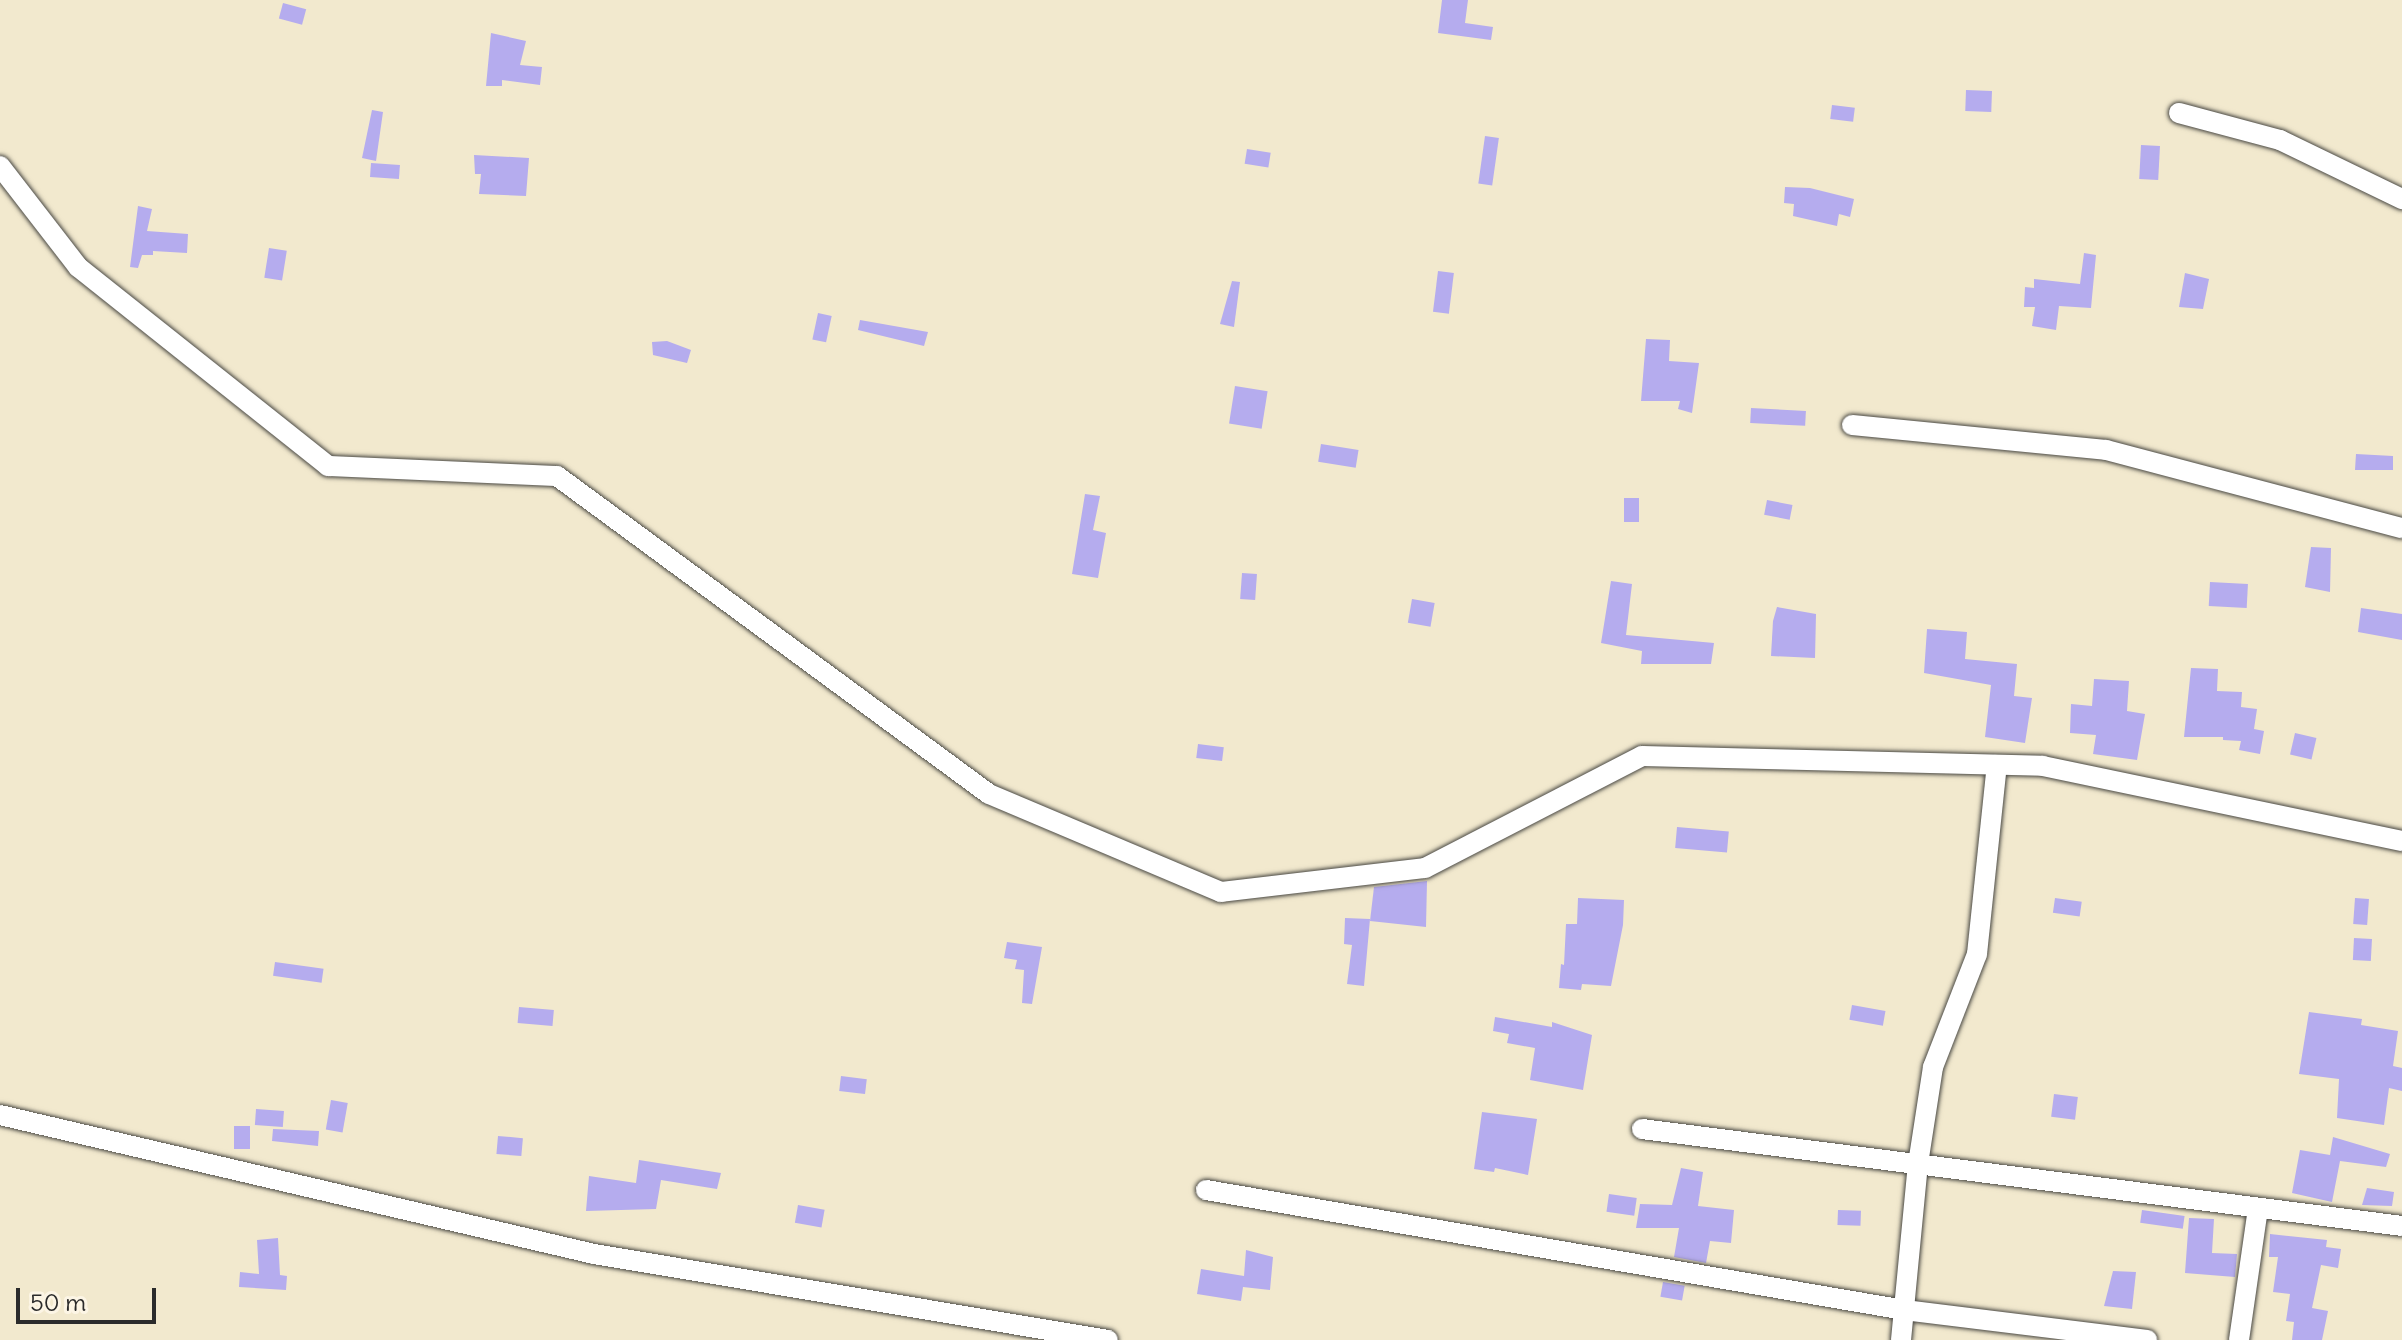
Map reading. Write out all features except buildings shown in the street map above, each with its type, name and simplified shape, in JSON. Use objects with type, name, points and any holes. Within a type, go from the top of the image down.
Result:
[{"type":"street","points":[[2179,113],[2280,140],[2402,199]]},
{"type":"street","points":[[0,166],[78,267],[328,466],[557,476],[989,794],[1221,892],[1425,868],[1642,756],[2043,766],[2402,841]]},
{"type":"street","points":[[1852,425],[2106,450],[2402,528]]},
{"type":"street","points":[[1901,1340],[1918,1164],[1933,1067],[1977,954],[1997,765]]},
{"type":"street","points":[[0,1115],[594,1254],[1108,1340]]},
{"type":"street","points":[[1642,1129],[2402,1226]]},
{"type":"street","points":[[1206,1190],[1904,1310],[2147,1340]]},
{"type":"street","points":[[2239,1340],[2258,1208]]}]
